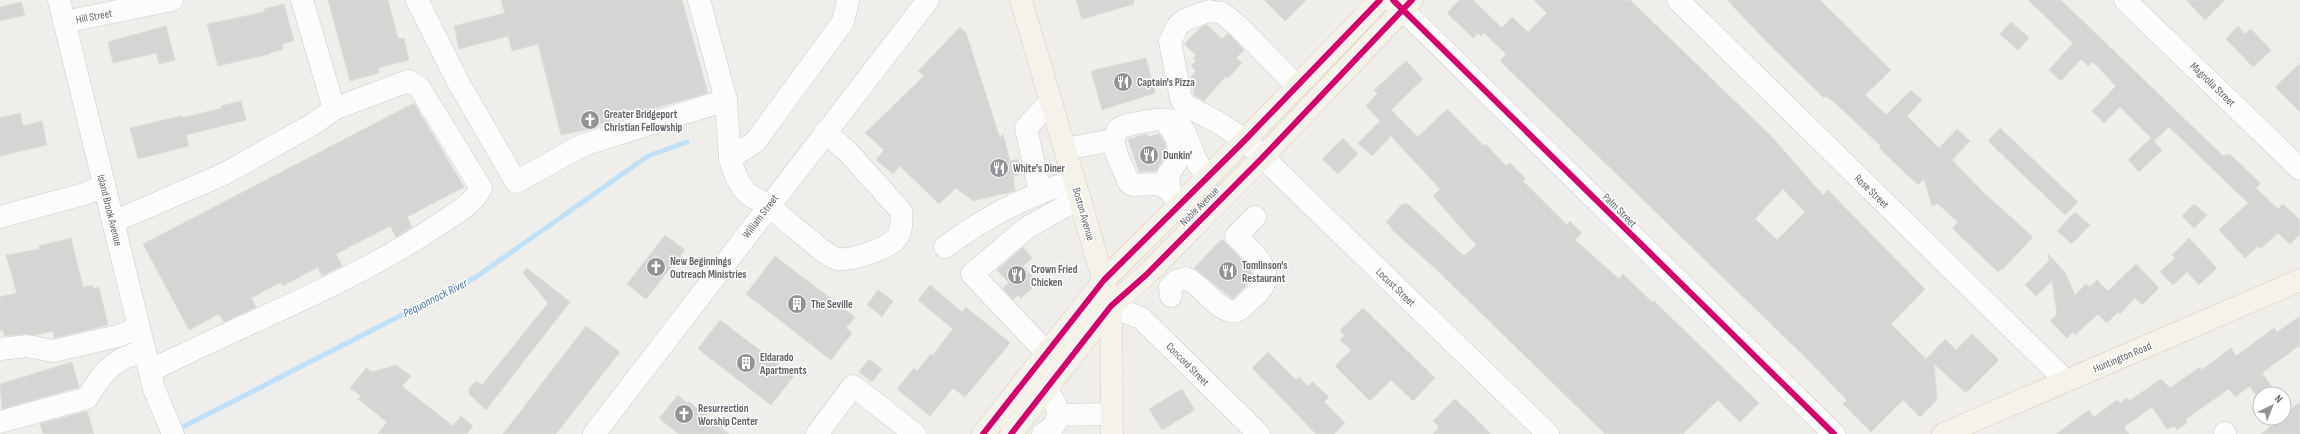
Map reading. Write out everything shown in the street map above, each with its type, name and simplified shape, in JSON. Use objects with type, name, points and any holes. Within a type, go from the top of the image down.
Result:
[{"type":"main road","name":"Boston Avenue","points":[[1021,0],[1111,306],[1112,424]]},
{"type":"main road","name":"Noble Avenue","points":[[983,434],[1104,280],[1245,140],[1297,86],[1388,2]]},
{"type":"main road","name":"Noble Avenue","points":[[1011,434],[1111,306],[1146,274],[1262,158],[1388,2]]},
{"type":"main road","name":"Huntington Road","points":[[1943,434],[2300,280]]},
{"type":"street","name":"Island Brook Avenue","points":[[59,0],[154,389],[170,426]]},
{"type":"street","name":"Hill Street","points":[[64,22],[172,0]]},
{"type":"street","points":[[302,0],[334,109]]},
{"type":"street","points":[[418,0],[457,80],[516,182],[583,145],[726,100]]},
{"type":"street","points":[[698,0],[726,100],[730,158],[733,171],[747,192],[768,206],[816,246],[838,259],[858,257],[878,250],[896,239],[903,222],[901,211],[848,152],[825,132]]},
{"type":"street","points":[[730,158],[755,142],[843,22],[848,0]]},
{"type":"street","name":"William Street","points":[[594,434],[928,0]]},
{"type":"street","name":"Rose Street","points":[[1678,0],[2066,381]]},
{"type":"street","name":"Magnolia Street","points":[[2125,0],[2300,169]]},
{"type":"street","name":"Palm Street","points":[[1388,2],[1834,434]]},
{"type":"street","name":"Locust Street","points":[[1297,86],[1237,25],[1222,12],[1209,11],[1184,20],[1177,26],[1170,42],[1177,86],[1180,98],[1185,105],[1219,123],[1245,140],[1548,434]]},
{"type":"street","points":[[0,422],[87,398],[103,373],[124,356],[147,361],[274,314],[411,243],[475,200],[481,188],[419,87],[408,81],[334,109],[315,123],[224,174],[113,222]]},
{"type":"street","points":[[1040,193],[1026,128],[1051,101]]},
{"type":"street","points":[[1065,149],[1116,135],[1146,121],[1171,119],[1179,124],[1187,136],[1195,156],[1208,177]]},
{"type":"street","points":[[1116,135],[1133,134],[1157,126],[1166,125],[1171,128],[1179,151],[1175,167],[1168,174],[1167,185],[1179,206]]},
{"type":"street","points":[[1116,135],[1117,155],[1129,183],[1138,185],[1156,183],[1167,185]]},
{"type":"street","points":[[1167,185],[1195,156]]},
{"type":"street","points":[[0,217],[84,194],[104,186]]},
{"type":"street","points":[[945,247],[977,224],[1010,205],[1040,193],[1077,189]]},
{"type":"street","points":[[1046,352],[972,274],[1028,227],[1077,189]]},
{"type":"street","points":[[1171,296],[1170,287],[1176,281],[1186,278],[1194,281],[1222,307],[1231,311],[1240,310],[1262,287],[1266,276],[1264,267],[1236,236],[1255,217]]},
{"type":"street","name":"Concord Street","points":[[1111,306],[1142,318],[1259,434]]},
{"type":"street","points":[[0,349],[27,346],[53,351],[118,336],[139,328]]},
{"type":"street","points":[[817,434],[853,386],[916,434]]},
{"type":"street","points":[[1043,434],[1056,422],[1059,415],[1056,401],[1045,390]]},
{"type":"street","points":[[1059,415],[1112,424]]},
{"type":"building","points":[[328,0],[388,0],[398,39],[404,38],[409,60],[378,68],[379,73],[350,81]]},
{"type":"building","points":[[501,0],[682,0],[708,93],[599,124],[598,127],[561,135],[538,44],[512,51],[508,36],[459,49],[454,26],[505,13]]},
{"type":"building","points":[[1076,0],[1134,0],[1134,4],[1082,19]]},
{"type":"building","points":[[1264,0],[1306,0],[1285,21]]},
{"type":"building","points":[[1459,0],[1473,0],[1502,28],[1512,17],[1528,32],[1547,13],[1534,0],[1630,0],[1772,137],[1823,195],[1828,190],[1925,289],[1891,324],[1926,359],[1945,339],[1956,350],[1972,334],[1999,360],[1966,393],[1934,364],[1937,400],[1920,417],[1903,400],[1871,432],[1843,404],[1847,400],[1804,356],[1500,61],[1506,54],[1484,33],[1481,36],[1478,33],[1473,38],[1447,13]],"holes":[[[1783,189],[1805,212],[1777,240],[1755,219]]]},
{"type":"building","points":[[1727,0],[1820,0],[1891,70],[1865,95],[1886,115],[1911,90],[1922,100],[1907,116],[1939,148],[1957,129],[1970,141],[1952,160],[1985,194],[2033,237],[2002,270],[2001,269],[1998,272],[1952,228],[1958,222],[1937,203],[1932,206],[1924,179],[1918,185],[1879,148],[1881,146],[1834,102],[1826,96],[1824,98]]},
{"type":"building","points":[[2028,0],[2061,0],[2223,156],[2230,154],[2260,183],[2256,188],[2278,209],[2283,204],[2300,220],[2300,234],[2290,244],[2278,233],[2260,249],[2258,246],[2245,258],[2219,230],[2248,203],[2169,127],[2154,141],[2162,150],[2139,172],[2128,160],[2151,138],[2120,107],[2104,123],[2092,111],[2116,86],[2093,62],[2088,66],[2081,59],[2061,81],[2049,70],[2073,43]]},
{"type":"building","points":[[2186,0],[2225,0],[2205,20]]},
{"type":"building","points":[[21,2],[25,15],[0,21],[0,7]]},
{"type":"building","points":[[284,4],[294,41],[282,44],[283,49],[269,53],[270,54],[218,66],[207,24],[265,12],[264,9]]},
{"type":"building","points":[[2011,22],[2029,38],[2018,50],[2000,34]]},
{"type":"building","points":[[1207,25],[1222,39],[1228,33],[1244,50],[1236,58],[1242,63],[1229,77],[1225,77],[1204,101],[1193,94],[1194,91],[1190,78],[1196,71],[1191,66],[1196,61],[1193,58],[1196,55],[1184,44],[1201,27]]},
{"type":"building","points":[[166,26],[175,60],[159,64],[156,53],[113,63],[108,42]]},
{"type":"building","points":[[2238,26],[2245,34],[2251,29],[2271,50],[2253,67],[2226,39]]},
{"type":"building","points":[[960,27],[966,33],[1000,138],[1003,134],[1010,161],[1018,159],[1021,174],[1013,176],[1015,191],[973,201],[956,188],[939,204],[900,166],[893,174],[876,160],[884,150],[865,133],[924,76],[918,71]]},
{"type":"building","name":"Captain's Pizza","points":[[1146,58],[1155,93],[1102,110],[1091,71]]},
{"type":"building","points":[[1406,61],[1423,79],[1391,110],[1418,137],[1447,109],[1484,146],[1486,144],[1506,166],[1510,163],[1525,178],[1523,181],[1567,225],[1570,221],[1582,233],[1575,240],[1619,279],[1623,274],[1652,302],[1654,301],[1759,403],[1740,422],[1718,400],[1683,434],[1605,434],[1437,270],[1391,229],[1392,228],[1386,222],[1402,204],[1408,204],[1464,256],[1476,245],[1433,196],[1440,189],[1391,136],[1372,156],[1358,143],[1380,121],[1366,106],[1378,93],[1374,90]]},
{"type":"building","points":[[2300,63],[2300,112],[2275,87]]},
{"type":"building","points":[[241,101],[246,120],[186,135],[189,146],[138,159],[130,128],[181,116],[182,118],[222,108],[221,106]]},
{"type":"building","points":[[414,103],[464,187],[407,217],[412,227],[396,237],[390,226],[336,254],[342,266],[322,276],[318,267],[283,286],[281,282],[251,298],[256,307],[224,322],[219,314],[189,330],[143,244]]},
{"type":"building","points":[[20,113],[23,126],[42,121],[47,145],[0,156],[0,118]]},
{"type":"building","points":[[2000,128],[2078,202],[2065,215],[1988,141]]},
{"type":"building","name":"Dunkin'","points":[[1147,134],[1148,137],[1159,134],[1165,143],[1166,154],[1156,171],[1139,172],[1128,139]]},
{"type":"building","points":[[1343,138],[1358,154],[1338,174],[1322,159]]},
{"type":"building","points":[[2194,204],[2207,215],[2194,228],[2182,216]]},
{"type":"building","points":[[2075,212],[2090,225],[2072,244],[2057,231]]},
{"type":"building","name":"New Beginnings Outreach Ministries","points":[[665,235],[685,250],[646,299],[627,284]]},
{"type":"building","points":[[71,238],[83,287],[92,285],[93,289],[99,287],[108,325],[54,338],[53,331],[36,335],[26,334],[4,336],[3,330],[0,330],[0,297],[17,293],[6,255],[40,249],[39,246]]},
{"type":"building","points":[[2189,238],[2217,268],[2199,285],[2187,272],[2173,285],[2160,272],[2175,258],[2172,255]]},
{"type":"building","name":"Tomlinson's Restaurant","points":[[1222,239],[1248,266],[1252,274],[1250,282],[1233,299],[1194,268]]},
{"type":"building","name":"Crown Fried Chicken","points":[[1023,247],[1032,258],[1023,266],[1038,283],[1021,298],[1018,295],[1013,300],[1003,288],[1009,283],[997,270]]},
{"type":"building","points":[[2048,254],[2065,272],[2075,295],[2086,284],[2090,287],[2097,280],[2108,291],[2136,264],[2159,288],[2142,305],[2135,298],[2120,314],[2118,312],[2107,323],[2098,314],[2075,335],[2073,332],[2067,338],[2050,321],[2057,314],[2052,281],[2036,296],[2025,285],[2049,261]]},
{"type":"building","name":"The Seville","points":[[775,256],[855,317],[846,328],[852,333],[831,360],[746,294]]},
{"type":"building","points":[[527,268],[570,302],[486,410],[469,394],[469,389],[476,381],[482,385],[548,303],[523,273]]},
{"type":"building","points":[[930,285],[962,312],[966,307],[1010,343],[965,397],[953,388],[930,416],[897,389],[914,368],[917,371],[930,355],[933,355],[953,329],[918,300]]},
{"type":"building","points":[[878,290],[893,301],[882,317],[867,305]]},
{"type":"building","points":[[1363,308],[1435,378],[1413,401],[1391,380],[1370,401],[1335,366],[1351,350],[1340,340],[1345,336],[1340,330]]},
{"type":"building","points":[[2300,316],[2300,345],[2262,373],[2271,386],[2252,386],[2252,389],[2250,386],[2235,397],[2229,389],[2186,419],[2187,423],[2177,430],[2175,426],[2167,429],[2152,407],[2124,427],[2129,434],[2056,434],[2089,410],[2094,417],[2117,400],[2120,403],[2127,398],[2129,401],[2161,379],[2170,388],[2200,367],[2202,370],[2231,348],[2236,356],[2274,328],[2277,332]]},
{"type":"building","name":"Eldarado Apartments","points":[[720,320],[794,376],[771,405],[698,349]]},
{"type":"building","points":[[586,326],[620,352],[556,434],[503,434]]},
{"type":"building","points":[[1268,352],[1296,380],[1299,377],[1308,386],[1313,382],[1329,397],[1324,402],[1345,423],[1334,434],[1316,434],[1252,368]]},
{"type":"building","points":[[869,359],[882,369],[872,382],[859,372]]},
{"type":"building","points":[[72,362],[79,387],[2,409],[0,384]]},
{"type":"building","points":[[396,365],[411,376],[402,386],[453,426],[461,416],[473,426],[467,434],[378,434],[387,422],[358,399],[361,396],[350,388],[366,368],[372,372]]},
{"type":"building","points":[[1182,389],[1195,410],[1162,430],[1149,409]]},
{"type":"building","name":"Resurrection Worship Center","points":[[678,395],[687,403],[688,401],[729,434],[678,434],[659,418]]},
{"type":"building","points":[[1455,399],[1491,434],[1433,434],[1439,427],[1433,421]]},
{"type":"building","points":[[2300,402],[2300,434],[2261,434],[2271,426],[2292,426],[2292,408]]},
{"type":"building","points":[[87,411],[94,434],[43,434],[40,424]]},
{"type":"waterway","name":"Pequonnock River","points":[[177,430],[476,277],[648,156],[687,142]]},
{"type":"cycle path","points":[[983,434],[1104,280],[1245,140],[1380,0]]},
{"type":"cycle path","points":[[1393,0],[1834,434]]},
{"type":"cycle path","points":[[1011,434],[1111,306],[1146,275],[1262,158],[1412,0]]},
{"type":"place","name":"Captain's Pizza","points":[[1123,82]]},
{"type":"place","name":"Greater Bridgeport Christian Fellowship","points":[[590,120]]},
{"type":"place","name":"Dunkin'","points":[[1149,155]]},
{"type":"place","name":"White's Diner","points":[[999,168]]},
{"type":"place","name":"New Beginnings Outreach Ministries","points":[[656,267]]},
{"type":"place","name":"Tomlinson's Restaurant","points":[[1228,271]]},
{"type":"place","name":"Crown Fried Chicken","points":[[1017,275]]},
{"type":"place","name":"The Seville","points":[[797,304]]},
{"type":"place","name":"Eldarado Apartments","points":[[746,363]]},
{"type":"place","name":"Resurrection Worship Center","points":[[684,414]]}]
